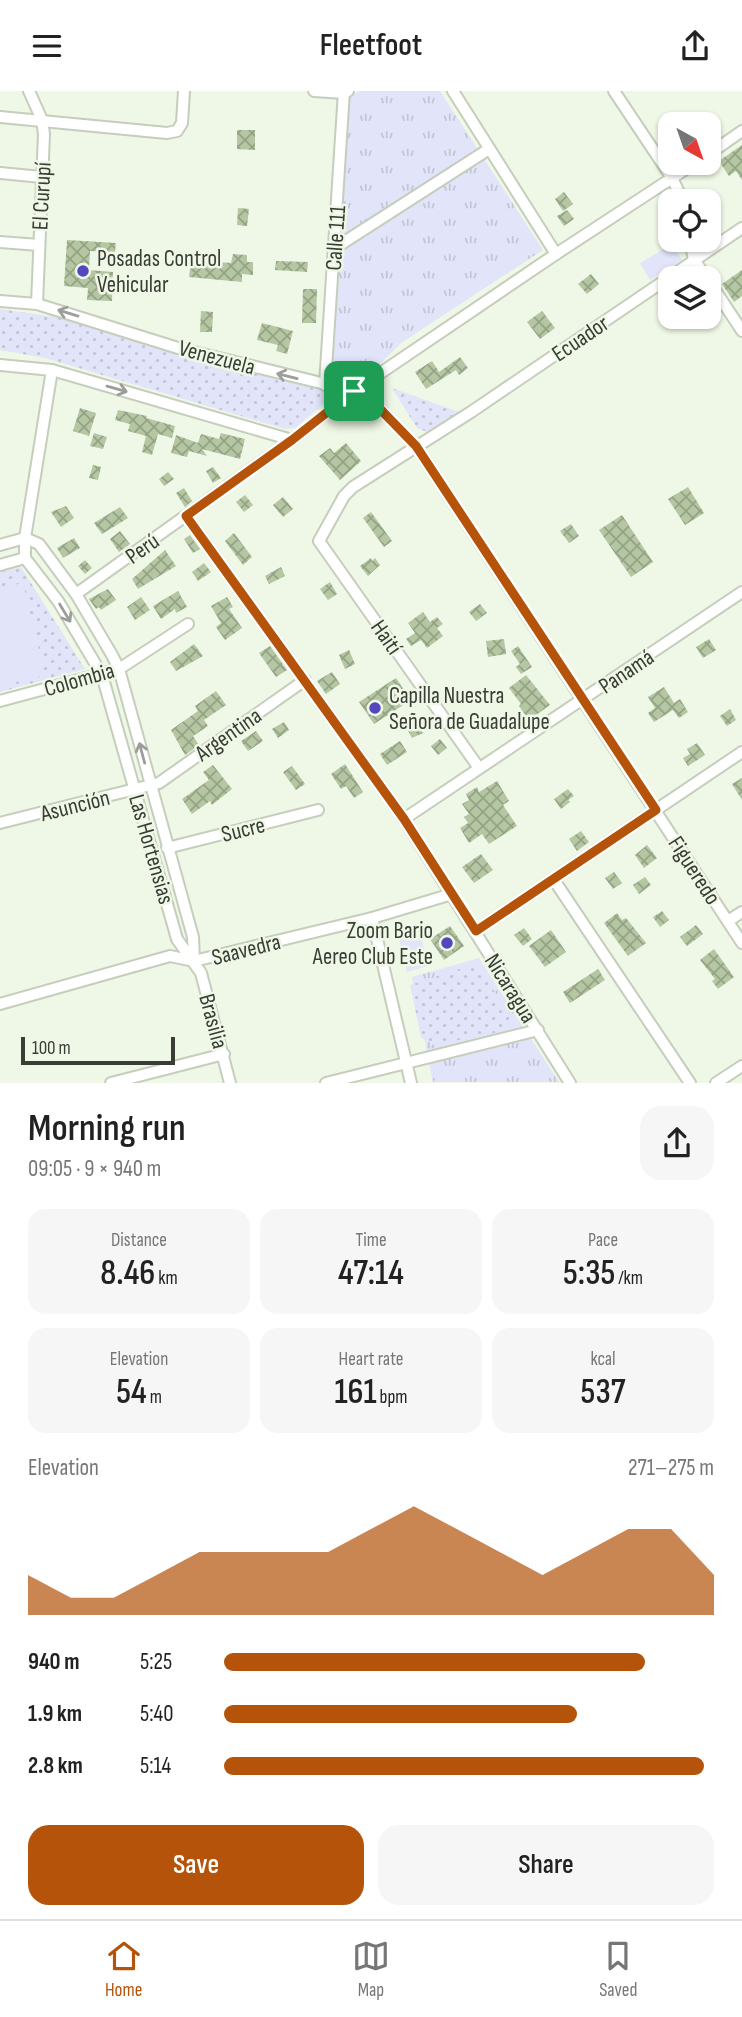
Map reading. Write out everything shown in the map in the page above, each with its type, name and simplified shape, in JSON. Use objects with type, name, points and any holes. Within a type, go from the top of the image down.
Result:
[{"type":"street","name":"El Curupí","points":[[29,91],[44,134],[37,304]]},
{"type":"street","points":[[0,117],[167,133],[177,131],[182,123],[184,91]]},
{"type":"street","points":[[314,91],[345,92]]},
{"type":"street","points":[[453,91],[556,254]]},
{"type":"street","points":[[614,91],[678,189]]},
{"type":"street","name":"Calle 111","points":[[325,385],[345,92]]},
{"type":"street","points":[[721,146],[742,131]]},
{"type":"street","points":[[335,248],[489,149]]},
{"type":"street","points":[[0,173],[42,177]]},
{"type":"street","name":"Perú","points":[[76,594],[292,440],[354,391],[677,175]]},
{"type":"street","name":"Ecuador","points":[[319,541],[344,496],[352,487],[471,412],[742,228]]},
{"type":"street","points":[[0,241],[39,245]]},
{"type":"street","points":[[693,252],[699,266]]},
{"type":"street","name":"Venezuela","points":[[0,300],[37,304],[178,348],[354,391],[381,410],[416,446]]},
{"type":"street","points":[[721,300],[742,331]]},
{"type":"street","points":[[0,365],[52,370],[292,440]]},
{"type":"street","points":[[0,565],[25,558],[25,538],[52,370]]},
{"type":"street","name":"Figueredo","points":[[416,446],[742,943]]},
{"type":"street","name":"Nicaragua","points":[[186,516],[404,819],[570,1083]]},
{"type":"street","points":[[0,545],[25,538],[39,544],[76,594]]},
{"type":"street","name":"Haití","points":[[319,541],[480,768]]},
{"type":"street","name":"Las Hortensias","points":[[25,558],[58,601],[102,675],[177,939],[194,961]]},
{"type":"street","name":"Panamá","points":[[404,819],[742,592]]},
{"type":"street","name":"Las Hortensias","points":[[76,594],[119,669],[193,937],[194,961]]},
{"type":"street","name":"Colombia","points":[[0,701],[119,669],[188,624]]},
{"type":"street","name":"Argentina","points":[[150,786],[159,783],[306,680]]},
{"type":"street","points":[[476,931],[742,752]]},
{"type":"street","name":"Asunción","points":[[0,823],[150,786]]},
{"type":"street","name":"Sucre","points":[[167,848],[318,810]]},
{"type":"street","points":[[554,880],[690,1083]]},
{"type":"street","name":"Saavedra","points":[[0,1004],[170,955],[194,961],[372,918],[452,894]]},
{"type":"street","points":[[728,921],[742,912]]},
{"type":"street","points":[[372,918],[411,1083]]},
{"type":"street","name":"Brasilia","points":[[194,961],[201,973],[230,1083]]},
{"type":"street","points":[[326,1083],[538,1030]]},
{"type":"street","points":[[111,1083],[223,1054]]},
{"type":"street","points":[[716,1083],[742,1066]]},
{"type":"green space","points":[[359,91],[440,91],[543,250],[401,343],[359,385],[322,383],[342,102]]},
{"type":"green space","points":[[659,252],[677,252],[682,260],[672,266],[658,266],[658,275],[650,280],[640,263]]},
{"type":"green space","points":[[0,309],[55,317],[329,390],[331,397],[295,428],[285,429],[45,358],[0,350]]},
{"type":"green space","points":[[392,388],[459,412],[427,432],[417,428]]},
{"type":"green space","points":[[21,567],[85,669],[0,692],[0,572]]},
{"type":"green space","points":[[23,583],[45,675],[0,686],[0,588]]},
{"type":"green space","points":[[419,928],[428,966],[407,972],[398,934]]},
{"type":"green space","points":[[479,958],[559,1082],[433,1082],[412,977]]},
{"type":"green space","points":[[475,964],[514,1019],[508,1030],[433,1045],[421,1037],[410,985]]},
{"type":"building","points":[[237,130],[255,130],[255,150],[237,149]]},
{"type":"building","points":[[742,145],[742,180],[736,171],[729,176],[721,160]]},
{"type":"building","points":[[564,192],[573,204],[563,211],[555,199]]},
{"type":"building","points":[[238,208],[249,209],[247,226],[237,225]]},
{"type":"building","points":[[567,210],[574,219],[564,226],[557,216]]},
{"type":"building","name":"Posadas Control Vehicular","points":[[67,240],[116,243],[115,252],[90,251],[89,270],[113,272],[112,301],[87,300],[88,288],[64,286]]},
{"type":"building","points":[[233,254],[247,255],[247,262],[253,262],[253,275],[242,274],[242,282],[189,277],[191,260],[231,263]]},
{"type":"building","points":[[276,261],[308,262],[307,272],[275,270]]},
{"type":"building","points":[[742,270],[742,296],[734,302],[722,284]]},
{"type":"building","points":[[591,274],[599,284],[587,294],[578,284]]},
{"type":"building","points":[[303,289],[317,289],[316,323],[302,323]]},
{"type":"building","points":[[201,311],[213,312],[212,332],[200,332]]},
{"type":"building","points":[[542,311],[555,328],[540,339],[527,322]]},
{"type":"building","points":[[262,323],[293,331],[287,354],[276,351],[278,345],[257,340]]},
{"type":"building","points":[[460,357],[468,368],[459,375],[456,370],[426,389],[415,372],[432,361],[439,372]]},
{"type":"building","points":[[80,408],[96,413],[89,436],[73,431]]},
{"type":"building","points":[[118,410],[175,426],[172,438],[158,434],[152,455],[142,452],[146,436],[128,431],[130,424],[115,420]]},
{"type":"building","points":[[94,433],[107,437],[103,449],[90,446]]},
{"type":"building","points":[[221,433],[245,439],[240,459],[202,449],[207,456],[189,451],[187,457],[171,453],[176,435],[198,443],[201,434],[219,439]]},
{"type":"building","points":[[346,443],[361,461],[340,480],[319,456],[330,448],[334,453]]},
{"type":"building","points":[[93,465],[101,467],[98,480],[89,478]]},
{"type":"building","points":[[213,467],[221,478],[213,483],[206,471]]},
{"type":"building","points":[[168,472],[174,479],[164,486],[159,479]]},
{"type":"building","points":[[688,487],[704,513],[685,525],[668,499]]},
{"type":"building","points":[[184,488],[192,501],[185,507],[176,493]]},
{"type":"building","points":[[245,495],[253,505],[244,512],[236,502]]},
{"type":"building","points":[[283,497],[293,509],[283,517],[273,505]]},
{"type":"building","points":[[66,506],[74,518],[61,527],[51,512]]},
{"type":"building","points":[[120,507],[128,518],[102,534],[94,523]]},
{"type":"building","points":[[371,512],[392,541],[384,547],[363,518]]},
{"type":"building","points":[[622,515],[653,562],[631,577],[599,530]]},
{"type":"building","points":[[571,524],[579,536],[569,543],[560,531]]},
{"type":"building","points":[[120,531],[130,544],[119,552],[110,539]]},
{"type":"building","points":[[234,533],[252,557],[243,565],[225,541]]},
{"type":"building","points":[[190,535],[200,549],[193,553],[184,539]]},
{"type":"building","points":[[74,538],[80,548],[63,558],[57,548]]},
{"type":"building","points":[[165,550],[176,566],[138,589],[132,579]]},
{"type":"building","points":[[371,558],[372,561],[375,558],[380,565],[368,576],[360,566]]},
{"type":"building","points":[[85,560],[92,568],[85,574],[78,566]]},
{"type":"building","points":[[204,563],[211,572],[198,581],[192,572]]},
{"type":"building","points":[[281,567],[285,576],[269,584],[265,576]]},
{"type":"building","points":[[330,582],[337,594],[328,600],[320,589]]},
{"type":"building","points":[[108,589],[116,600],[101,610],[99,607],[96,609],[89,599]]},
{"type":"building","points":[[178,591],[187,607],[176,613],[175,609],[161,619],[153,606]]},
{"type":"building","points":[[141,597],[150,610],[135,620],[127,607]]},
{"type":"building","points":[[227,597],[233,607],[229,609],[242,628],[225,640],[216,627],[221,623],[211,606]]},
{"type":"building","points":[[480,604],[487,613],[476,621],[469,612]]},
{"type":"building","points":[[423,612],[430,622],[437,617],[443,624],[437,628],[443,636],[427,648],[421,640],[411,646],[406,639],[415,633],[408,623]]},
{"type":"building","points":[[504,639],[506,654],[488,657],[486,641]]},
{"type":"building","points":[[709,639],[716,650],[703,658],[696,647]]},
{"type":"building","points":[[194,644],[203,656],[176,671],[170,662]]},
{"type":"building","points":[[270,646],[287,670],[276,677],[259,653]]},
{"type":"building","points":[[518,646],[532,667],[521,674],[516,667],[520,664],[511,651]]},
{"type":"building","points":[[349,650],[355,664],[345,669],[339,655]]},
{"type":"building","points":[[332,672],[340,684],[326,694],[317,681]]},
{"type":"building","points":[[526,675],[550,705],[529,720],[509,688]]},
{"type":"building","points":[[396,678],[411,700],[374,724],[359,702]]},
{"type":"building","points":[[664,687],[674,703],[680,699],[688,712],[679,718],[673,710],[654,722],[648,713],[655,708],[648,697]]},
{"type":"building","points":[[216,691],[226,705],[204,720],[208,726],[193,736],[199,745],[185,755],[171,730],[198,711],[195,706]]},
{"type":"building","points":[[730,709],[736,720],[727,726],[720,716]]},
{"type":"building","points":[[284,722],[289,730],[278,738],[272,729]]},
{"type":"building","points":[[417,723],[423,733],[412,738],[407,729]]},
{"type":"building","points":[[256,731],[263,741],[248,751],[241,741]]},
{"type":"building","points":[[440,739],[447,748],[438,755],[431,746]]},
{"type":"building","points":[[400,741],[407,752],[387,765],[380,754]]},
{"type":"building","points":[[697,743],[705,755],[688,766],[683,758],[690,754],[687,749]]},
{"type":"building","points":[[345,764],[363,792],[354,798],[346,786],[341,789],[331,774]]},
{"type":"building","points":[[213,765],[232,789],[212,805],[210,801],[192,814],[182,799],[209,780],[203,772]]},
{"type":"building","points":[[292,766],[305,784],[296,790],[283,772]]},
{"type":"building","points":[[742,778],[742,800],[732,784]]},
{"type":"building","points":[[497,781],[509,801],[503,805],[517,826],[489,844],[482,834],[469,843],[460,828],[468,823],[464,817],[469,814],[462,804],[469,800],[466,794],[477,787],[479,792]]},
{"type":"building","points":[[568,789],[574,796],[561,809],[554,799]]},
{"type":"building","points":[[581,831],[589,842],[577,851],[569,839]]},
{"type":"building","points":[[647,845],[657,858],[644,868],[635,855]]},
{"type":"building","points":[[481,854],[493,870],[474,883],[462,867]]},
{"type":"building","points":[[614,872],[622,883],[613,889],[605,878]]},
{"type":"building","points":[[645,877],[651,885],[639,894],[633,885]]},
{"type":"building","points":[[662,911],[669,920],[660,927],[653,917]]},
{"type":"building","points":[[617,913],[622,920],[626,918],[646,943],[628,956],[604,923]]},
{"type":"building","points":[[696,925],[703,934],[687,946],[680,937]]},
{"type":"building","name":"Zoom Bario Aereo Club Este","points":[[450,926],[464,946],[444,960],[430,939]]},
{"type":"building","points":[[524,928],[532,939],[523,946],[514,935]]},
{"type":"building","points":[[551,930],[566,952],[545,967],[529,946]]},
{"type":"building","points":[[714,949],[734,977],[718,989],[712,981],[715,979],[700,960]]},
{"type":"building","points":[[598,969],[605,980],[570,1003],[563,992]]},
{"type":"place","name":"Posadas Control Vehicular","points":[[83,271]]},
{"type":"place","name":"Capilla Nuestra Señora de Guadalupe","points":[[375,708]]},
{"type":"place","name":"Zoom Bario Aereo Club Este","points":[[447,943]]},
{"type":"route","points":[[354,391],[381,410],[416,446],[656,810],[476,931],[404,819],[186,516],[292,440],[354,391]]}]
